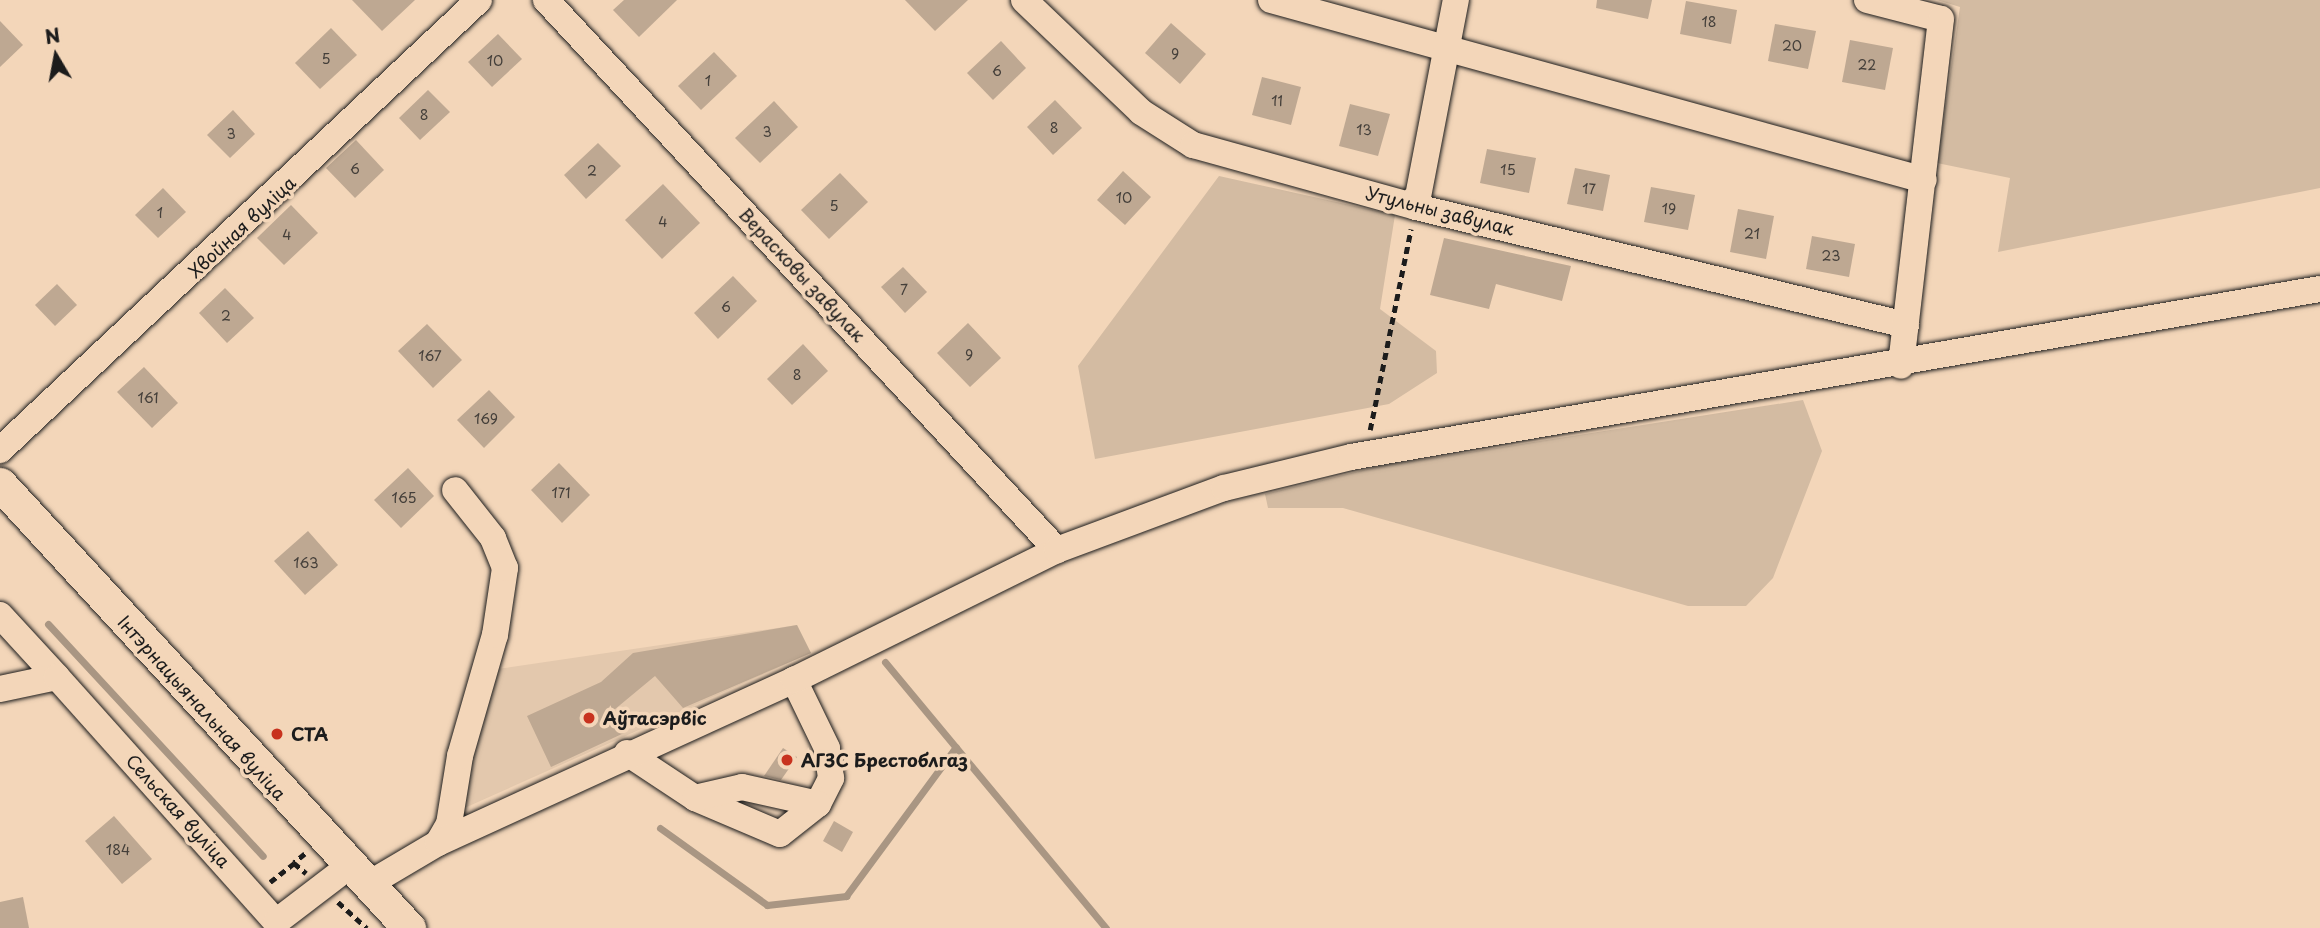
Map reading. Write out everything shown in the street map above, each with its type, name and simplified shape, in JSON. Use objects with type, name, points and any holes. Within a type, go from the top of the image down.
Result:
[{"type":"main road","name":"Інтэрнацыянальная вуліца","points":[[0,484],[357,876],[409,928]]},
{"type":"street","name":"Хвойная вуліца","points":[[0,450],[479,0]]},
{"type":"street","name":"Верасковы завулак","points":[[546,0],[1057,550]]},
{"type":"street","name":"Утульны завулак","points":[[1024,0],[1141,111],[1193,145],[1416,206],[1906,325]]},
{"type":"street","points":[[1272,0],[1924,180]]},
{"type":"street","points":[[1416,206],[1444,48],[1456,0]]},
{"type":"street","points":[[1867,0],[1941,19],[1901,366]]},
{"type":"street","name":"Сельская вуліца","points":[[57,677],[279,925],[357,876],[438,842],[627,753],[794,680],[1057,550],[1224,488],[1365,455],[1901,366],[2320,289]]},
{"type":"street","points":[[438,842],[449,824],[460,756],[495,635],[505,568],[494,538],[455,490]]},
{"type":"street","points":[[0,615],[57,677]]},
{"type":"street","points":[[0,689],[57,677]]},
{"type":"street","points":[[627,753],[695,798],[780,834],[818,804],[831,778],[827,748],[794,680]]},
{"type":"street","points":[[695,798],[742,788],[818,804]]},
{"type":"path","points":[[1365,455],[1416,206]]},
{"type":"path","points":[[253,894],[294,863]]},
{"type":"shaded area","points":[[1937,0],[2320,0],[2320,188],[1998,252],[2010,178],[1937,163],[1960,7]]},
{"type":"shaded area","points":[[1219,176],[1395,215],[1380,309],[1436,351],[1437,373],[1389,404],[1095,459],[1078,366]]},
{"type":"shaded area","points":[[1803,400],[1822,451],[1773,578],[1746,606],[1688,606],[1343,508],[1268,508],[1265,494],[1380,466]]},
{"type":"shaded area","points":[[797,625],[811,653],[460,810],[491,670]]},
{"type":"building","points":[[352,0],[415,0],[382,31]]},
{"type":"building","points":[[624,0],[677,0],[639,37],[613,10]]},
{"type":"building","points":[[905,0],[968,0],[935,31]]},
{"type":"building","points":[[1597,0],[1652,0],[1648,19],[1596,8]]},
{"type":"building","points":[[1686,1],[1737,10],[1731,44],[1680,34]]},
{"type":"building","points":[[0,21],[23,45],[0,67]]},
{"type":"building","points":[[1171,23],[1206,54],[1180,84],[1145,53]]},
{"type":"building","points":[[1775,24],[1816,31],[1808,69],[1768,61]]},
{"type":"building","points":[[331,28],[357,55],[320,89],[295,63]]},
{"type":"building","points":[[498,34],[522,59],[492,87],[468,62]]},
{"type":"building","points":[[1850,40],[1893,48],[1885,90],[1842,82]]},
{"type":"building","points":[[1001,41],[1026,68],[993,100],[967,73]]},
{"type":"building","points":[[714,52],[737,76],[701,110],[678,86]]},
{"type":"building","points":[[1262,77],[1301,87],[1291,125],[1252,115]]},
{"type":"building","points":[[428,90],[450,112],[420,140],[399,118]]},
{"type":"building","points":[[1055,100],[1082,128],[1053,155],[1027,127]]},
{"type":"building","points":[[774,101],[798,127],[760,163],[735,138]]},
{"type":"building","points":[[1350,104],[1390,114],[1378,156],[1339,146]]},
{"type":"building","points":[[233,110],[255,134],[230,158],[207,135]]},
{"type":"building","points":[[356,140],[384,170],[355,198],[326,168]]},
{"type":"building","points":[[598,143],[621,166],[586,199],[564,175]]},
{"type":"building","points":[[1487,149],[1536,158],[1529,193],[1480,183]]},
{"type":"building","points":[[1575,168],[1610,175],[1603,211],[1567,204]]},
{"type":"building","points":[[1123,171],[1151,197],[1125,225],[1097,200]]},
{"type":"building","points":[[840,173],[868,202],[829,239],[801,210]]},
{"type":"building","points":[[663,184],[700,223],[662,259],[625,220]]},
{"type":"building","points":[[1651,187],[1695,195],[1688,230],[1644,222]]},
{"type":"building","points":[[163,188],[186,212],[158,238],[135,215]]},
{"type":"building","points":[[291,205],[318,233],[284,265],[257,238]]},
{"type":"building","points":[[1738,209],[1774,216],[1766,259],[1730,252]]},
{"type":"building","points":[[1812,236],[1855,244],[1849,277],[1806,269]]},
{"type":"building","points":[[1444,238],[1571,266],[1562,301],[1496,284],[1489,309],[1430,295]]},
{"type":"building","points":[[903,267],[927,292],[905,313],[881,287]]},
{"type":"building","points":[[733,276],[757,301],[718,339],[694,313]]},
{"type":"building","points":[[57,284],[77,305],[55,326],[35,305]]},
{"type":"building","points":[[225,288],[254,318],[227,343],[199,313]]},
{"type":"building","points":[[968,323],[1001,358],[970,387],[937,353]]},
{"type":"building","points":[[427,324],[462,360],[433,388],[398,351]]},
{"type":"building","points":[[803,344],[828,371],[792,405],[767,379]]},
{"type":"building","points":[[144,367],[178,403],[152,428],[117,392]]},
{"type":"building","points":[[489,390],[515,417],[484,448],[457,420]]},
{"type":"building","points":[[559,463],[590,495],[562,523],[531,490]]},
{"type":"building","points":[[408,468],[434,496],[401,528],[374,500]]},
{"type":"building","points":[[308,531],[338,565],[305,595],[274,561]]},
{"type":"building","points":[[797,625],[811,653],[683,708],[655,676],[614,710],[624,733],[551,767],[527,716],[601,682],[633,653]]},
{"type":"building","points":[[783,748],[797,757],[781,780],[764,776]]},
{"type":"building","points":[[114,816],[152,859],[122,884],[85,841]]},
{"type":"building","points":[[834,821],[853,832],[842,852],[823,841]]},
{"type":"building","points":[[23,897],[29,928],[0,928],[0,902]]},
{"type":"waterway","points":[[48,624],[263,856]]},
{"type":"waterway","points":[[885,662],[1106,928]]},
{"type":"waterway","points":[[660,828],[767,905],[846,896],[956,747]]},
{"type":"place","name":"Аўтасэрвіс","points":[[589,718]]},
{"type":"place","name":"СТА","points":[[277,734]]},
{"type":"place","name":"АГЗС Брестоблгаз","points":[[787,760]]}]
